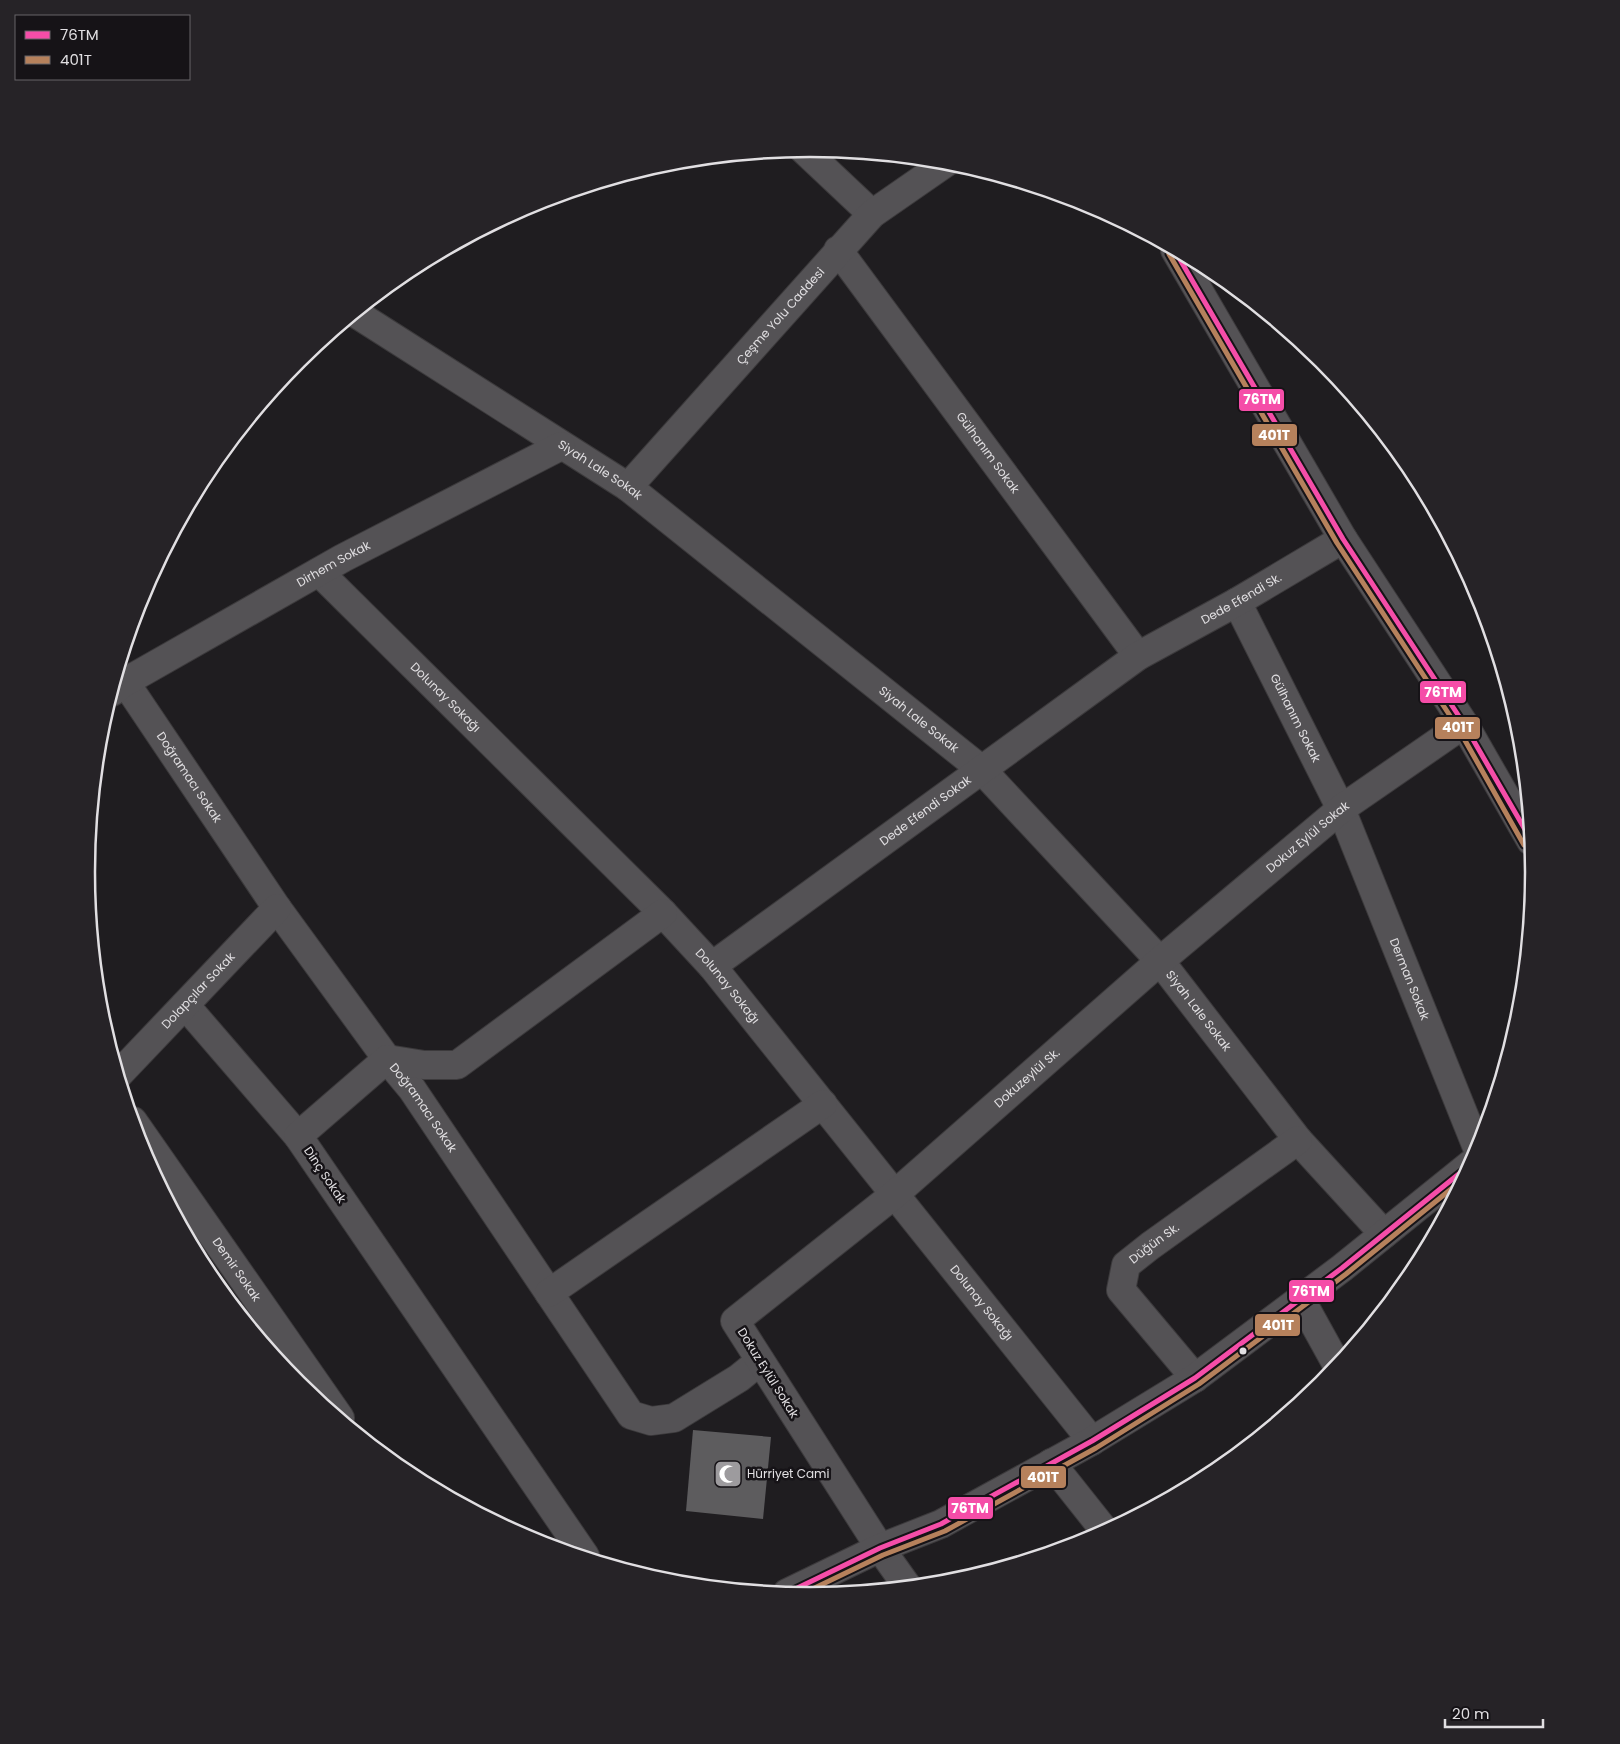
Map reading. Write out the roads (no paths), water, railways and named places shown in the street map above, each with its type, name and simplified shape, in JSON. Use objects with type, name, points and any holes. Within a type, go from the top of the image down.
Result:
[{"type":"street","points":[[812,157],[872,214]]},
{"type":"street","name":"Çeşme Yolu Caddesi","points":[[628,487],[872,214],[937,169]]},
{"type":"street","name":"Gülhanım Sokak","points":[[838,250],[1138,656]]},
{"type":"street","points":[[1198,272],[1343,539],[1464,724],[1523,827]]},
{"type":"street","name":"Siyah Lale Sokak","points":[[361,317],[628,487],[982,770],[1160,962],[1298,1140],[1384,1234]]},
{"type":"street","name":"Dirhem Sokak","points":[[119,686],[319,572],[561,446]]},
{"type":"street","name":"Dede Efendi Sk.","points":[[1138,656],[1237,602],[1343,539]]},
{"type":"street","name":"Dolunay Sokağı","points":[[319,572],[662,913],[712,966],[1092,1441]]},
{"type":"street","name":"Gülhanım Sokak","points":[[1237,602],[1341,809]]},
{"type":"street","name":"Dede Efendi Sokak","points":[[712,966],[1138,656]]},
{"type":"street","name":"Doğramacı Sokak","points":[[119,688],[386,1059],[412,1089],[631,1415],[651,1421],[674,1418],[739,1378],[760,1361]]},
{"type":"street","name":"Dokuz Eylül Sokak","points":[[1160,962],[1341,809],[1464,724]]},
{"type":"street","name":"Derman Sokak","points":[[1341,809],[1474,1139]]},
{"type":"street","name":"Dolapçılar Sokak","points":[[123,1070],[277,908]]},
{"type":"street","points":[[386,1059],[424,1065],[457,1065],[662,913]]},
{"type":"street","name":"Dokuzeylül Sk.","points":[[895,1194],[1160,962]]},
{"type":"street","points":[[185,1005],[298,1136]]},
{"type":"street","name":"Dinç Sokak","points":[[386,1059],[298,1136],[580,1549]]},
{"type":"street","points":[[549,1293],[823,1104]]},
{"type":"street","name":"Düğün Sk.","points":[[1195,1378],[1121,1290],[1126,1265],[1298,1140]]},
{"type":"street","name":"Demir Sokak","points":[[147,1142],[326,1398]]},
{"type":"street","points":[[801,1587],[880,1548],[942,1524],[1092,1441],[1195,1378],[1384,1234],[1457,1175]]},
{"type":"street","name":"Dokuz Eylül Sokak","points":[[895,1194],[735,1320],[880,1548],[903,1581]]},
{"type":"street","points":[[1300,1298],[1334,1359]]},
{"type":"street","points":[[1051,1463],[1100,1525]]},
{"type":"place","name":"Hürriyet Cami","points":[[728,1474]]}]
